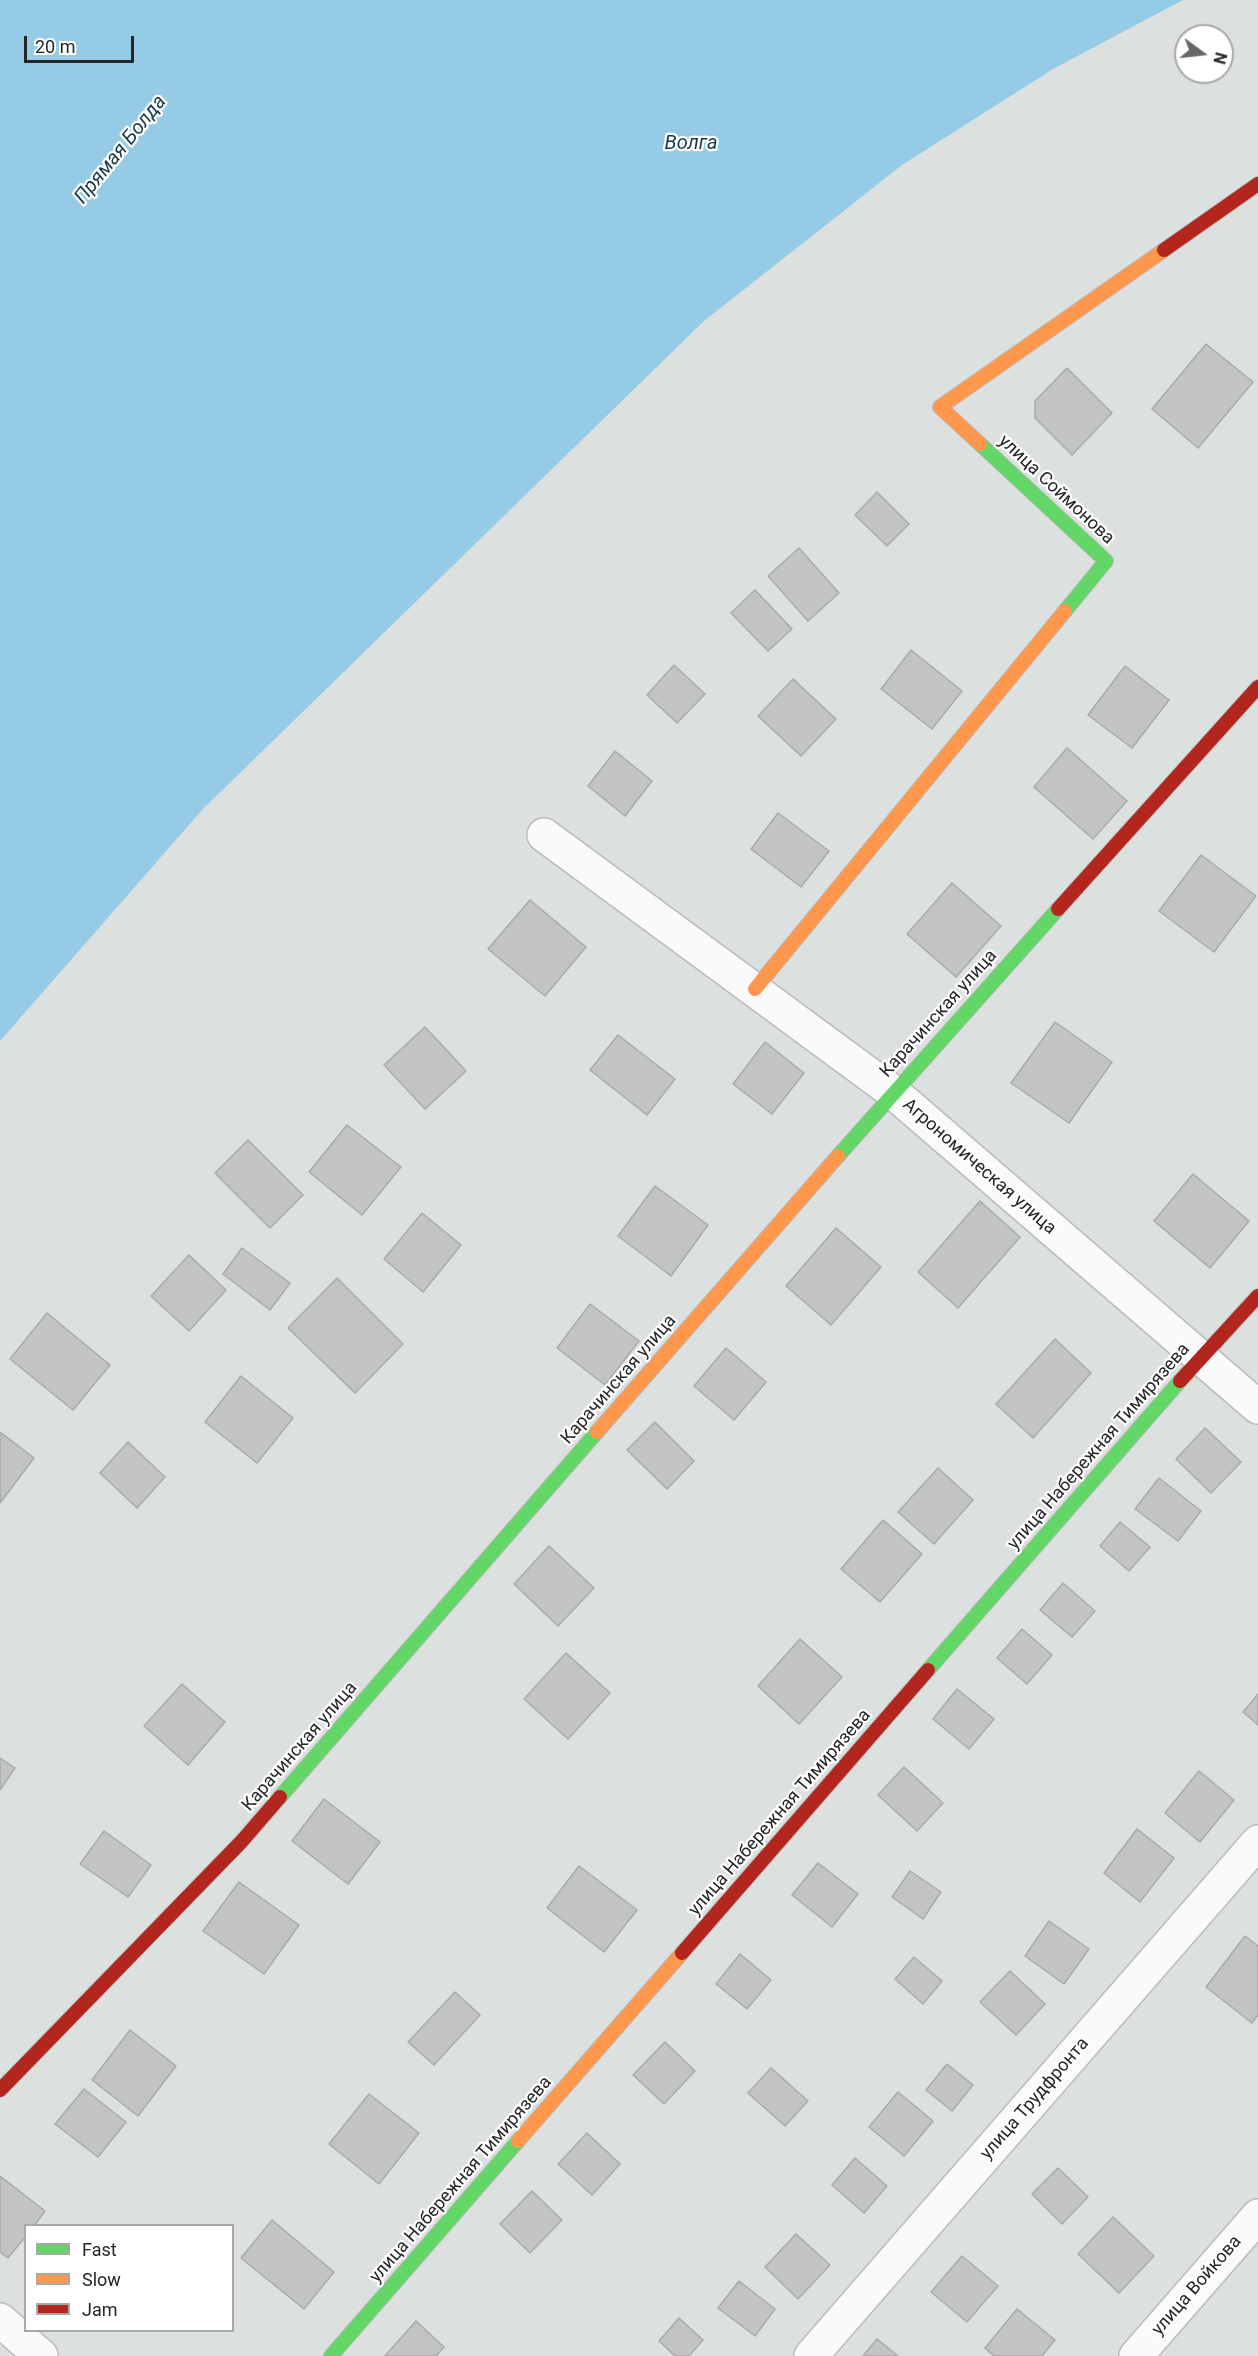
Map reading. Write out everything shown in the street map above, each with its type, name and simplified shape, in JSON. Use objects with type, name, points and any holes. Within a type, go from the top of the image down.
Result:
[{"type":"street","name":"улица Соймонова","points":[[755,989],[1106,561],[940,407],[1258,184]]},
{"type":"street","name":"Карачинская улица","points":[[0,2090],[242,1841],[892,1092],[1258,687]]},
{"type":"street","name":"Агрономическая улица","points":[[544,835],[892,1092],[1258,1407]]},
{"type":"street","name":"улица Набережная Тимирязева","points":[[331,2356],[1201,1357],[1258,1296]]},
{"type":"street","name":"улица Трудфронта","points":[[811,2356],[1258,1842]]},
{"type":"street","name":"улица Войкова","points":[[1136,2356],[1258,2216]]},
{"type":"street","points":[[0,2320],[41,2356]]},
{"type":"water","points":[[0,0],[1183,0],[1053,69],[902,165],[704,321],[202,810],[0,1041]]},
{"type":"building","points":[[1206,344],[1253,382],[1198,448],[1152,409]]},
{"type":"building","points":[[1067,368],[1112,413],[1072,455],[1035,418],[1035,401]]},
{"type":"building","points":[[877,492],[909,524],[887,546],[855,515]]},
{"type":"building","points":[[799,548],[839,593],[808,621],[768,576]]},
{"type":"building","points":[[755,590],[792,629],[768,651],[731,613]]},
{"type":"building","points":[[911,650],[962,691],[932,729],[881,689]]},
{"type":"building","points":[[674,665],[705,694],[677,723],[647,695]]},
{"type":"building","points":[[1125,666],[1169,700],[1132,748],[1088,715]]},
{"type":"building","points":[[793,679],[836,719],[801,756],[758,716]]},
{"type":"building","points":[[1067,748],[1127,801],[1093,839],[1034,787]]},
{"type":"building","points":[[615,751],[652,781],[625,816],[588,786]]},
{"type":"building","points":[[778,813],[829,851],[801,887],[751,849]]},
{"type":"building","points":[[1201,855],[1256,896],[1214,952],[1159,911]]},
{"type":"building","points":[[952,883],[1001,926],[956,977],[907,934]]},
{"type":"building","points":[[530,900],[586,947],[545,996],[488,949]]},
{"type":"building","points":[[1055,1022],[1112,1062],[1069,1123],[1011,1083]]},
{"type":"building","points":[[425,1027],[466,1071],[425,1109],[384,1065]]},
{"type":"building","points":[[618,1035],[675,1079],[647,1115],[590,1070]]},
{"type":"building","points":[[765,1042],[804,1073],[772,1114],[733,1084]]},
{"type":"building","points":[[347,1125],[401,1167],[362,1215],[309,1172]]},
{"type":"building","points":[[248,1140],[303,1195],[270,1228],[215,1173]]},
{"type":"building","points":[[1193,1174],[1249,1221],[1210,1268],[1154,1221]]},
{"type":"building","points":[[655,1186],[708,1225],[671,1276],[618,1236]]},
{"type":"building","points":[[980,1201],[1020,1237],[958,1308],[918,1272]]},
{"type":"building","points":[[422,1213],[461,1245],[423,1292],[384,1259]]},
{"type":"building","points":[[836,1228],[881,1267],[831,1325],[786,1286]]},
{"type":"building","points":[[242,1248],[290,1283],[270,1310],[223,1274]]},
{"type":"building","points":[[189,1255],[226,1290],[189,1331],[151,1296]]},
{"type":"building","points":[[337,1278],[403,1344],[355,1393],[288,1328]]},
{"type":"building","points":[[590,1304],[639,1341],[605,1385],[557,1348]]},
{"type":"building","points":[[47,1313],[110,1365],[73,1410],[10,1359]]},
{"type":"building","points":[[1055,1339],[1091,1373],[1033,1438],[996,1404]]},
{"type":"building","points":[[726,1348],[766,1382],[734,1420],[694,1386]]},
{"type":"building","points":[[241,1376],[293,1418],[257,1463],[205,1422]]},
{"type":"building","points":[[655,1422],[694,1461],[667,1489],[627,1450]]},
{"type":"building","points":[[1205,1428],[1241,1462],[1211,1493],[1176,1459]]},
{"type":"building","points":[[0,1432],[34,1458],[0,1503]]},
{"type":"building","points":[[128,1442],[165,1477],[137,1508],[100,1473]]},
{"type":"building","points":[[938,1468],[973,1500],[934,1544],[898,1512]]},
{"type":"building","points":[[1159,1478],[1201,1511],[1178,1541],[1135,1509]]},
{"type":"building","points":[[883,1520],[922,1554],[880,1602],[841,1569]]},
{"type":"building","points":[[1120,1522],[1150,1547],[1129,1571],[1100,1546]]},
{"type":"building","points":[[549,1546],[594,1588],[558,1626],[514,1584]]},
{"type":"building","points":[[1063,1583],[1095,1611],[1072,1637],[1040,1610]]},
{"type":"building","points":[[1022,1629],[1052,1655],[1027,1684],[997,1658]]},
{"type":"building","points":[[800,1639],[842,1677],[799,1724],[758,1686]]},
{"type":"building","points":[[566,1653],[610,1693],[568,1739],[524,1699]]},
{"type":"building","points":[[182,1684],[225,1722],[188,1765],[144,1726]]},
{"type":"building","points":[[957,1689],[994,1719],[969,1749],[933,1719]]},
{"type":"building","points":[[1258,1694],[1258,1725],[1243,1712]]},
{"type":"building","points":[[0,1758],[15,1768],[0,1790]]},
{"type":"building","points":[[904,1767],[943,1803],[917,1831],[878,1795]]},
{"type":"building","points":[[1199,1771],[1234,1800],[1200,1842],[1165,1813]]},
{"type":"building","points":[[324,1799],[380,1842],[348,1884],[292,1841]]},
{"type":"building","points":[[1137,1829],[1174,1858],[1140,1902],[1104,1873]]},
{"type":"building","points":[[104,1831],[151,1865],[128,1897],[80,1864]]},
{"type":"building","points":[[818,1863],[858,1894],[832,1927],[792,1895]]},
{"type":"building","points":[[579,1866],[637,1910],[604,1952],[547,1908]]},
{"type":"building","points":[[910,1871],[941,1892],[923,1919],[892,1897]]},
{"type":"building","points":[[239,1882],[299,1925],[264,1974],[203,1931]]},
{"type":"building","points":[[1049,1921],[1089,1949],[1064,1984],[1025,1956]]},
{"type":"building","points":[[1245,1936],[1258,1946],[1258,2015],[1252,2023],[1206,1987]]},
{"type":"building","points":[[740,1954],[771,1980],[747,2009],[716,1984]]},
{"type":"building","points":[[914,1957],[942,1981],[923,2004],[895,1979]]},
{"type":"building","points":[[1010,1971],[1045,2004],[1016,2035],[980,2002]]},
{"type":"building","points":[[455,1992],[480,2015],[434,2065],[408,2042]]},
{"type":"building","points":[[130,2030],[176,2066],[138,2116],[92,2080]]},
{"type":"building","points":[[665,2042],[695,2071],[664,2104],[633,2075]]},
{"type":"building","points":[[947,2064],[973,2085],[952,2111],[926,2090]]},
{"type":"building","points":[[771,2068],[808,2101],[785,2126],[748,2093]]},
{"type":"building","points":[[84,2089],[126,2122],[98,2157],[55,2124]]},
{"type":"building","points":[[898,2092],[933,2121],[904,2156],[869,2127]]},
{"type":"building","points":[[369,2094],[419,2133],[379,2184],[329,2144]]},
{"type":"building","points":[[587,2133],[620,2164],[592,2195],[558,2164]]},
{"type":"building","points":[[855,2158],[887,2186],[864,2213],[832,2185]]},
{"type":"building","points":[[1058,2168],[1088,2197],[1062,2224],[1032,2194]]},
{"type":"building","points":[[0,2176],[45,2211],[35,2224],[24,2224],[24,2238],[8,2258],[0,2252]]},
{"type":"building","points":[[532,2191],[562,2220],[530,2253],[500,2224]]},
{"type":"building","points":[[1113,2217],[1154,2256],[1119,2293],[1078,2254]]},
{"type":"building","points":[[272,2220],[334,2272],[304,2309],[241,2258]]},
{"type":"building","points":[[796,2234],[830,2265],[798,2299],[765,2267]]},
{"type":"building","points":[[962,2256],[998,2286],[967,2322],[931,2292]]},
{"type":"building","points":[[739,2281],[775,2309],[755,2336],[718,2308]]},
{"type":"building","points":[[1017,2309],[1055,2340],[1042,2356],[994,2356],[985,2348]]},
{"type":"building","points":[[679,2318],[703,2340],[689,2356],[675,2356],[659,2341]]},
{"type":"building","points":[[416,2321],[444,2347],[436,2356],[385,2356]]},
{"type":"building","points":[[877,2339],[898,2356],[863,2356]]},
{"type":"traffic: fast","points":[[980,444],[1106,561],[1065,611]]},
{"type":"traffic: fast","points":[[838,1156],[1058,909]]},
{"type":"traffic: fast","points":[[928,1670],[1180,1381]]},
{"type":"traffic: fast","points":[[280,1797],[597,1432]]},
{"type":"traffic: fast","points":[[331,2356],[518,2141]]},
{"type":"traffic: slow","points":[[980,444],[940,407],[1164,250]]},
{"type":"traffic: slow","points":[[755,989],[1065,611]]},
{"type":"traffic: slow","points":[[597,1432],[838,1156]]},
{"type":"traffic: slow","points":[[518,2141],[682,1953]]},
{"type":"traffic: jam","points":[[1164,250],[1258,184]]},
{"type":"traffic: jam","points":[[1058,909],[1258,687]]},
{"type":"traffic: jam","points":[[1180,1381],[1258,1296]]},
{"type":"traffic: jam","points":[[682,1953],[928,1670]]},
{"type":"traffic: jam","points":[[0,2090],[242,1841],[280,1797]]},
{"type":"water label","name":"Волга","points":[[691,144]]},
{"type":"water label","name":"Прямая Болда","points":[[121,150]]}]
